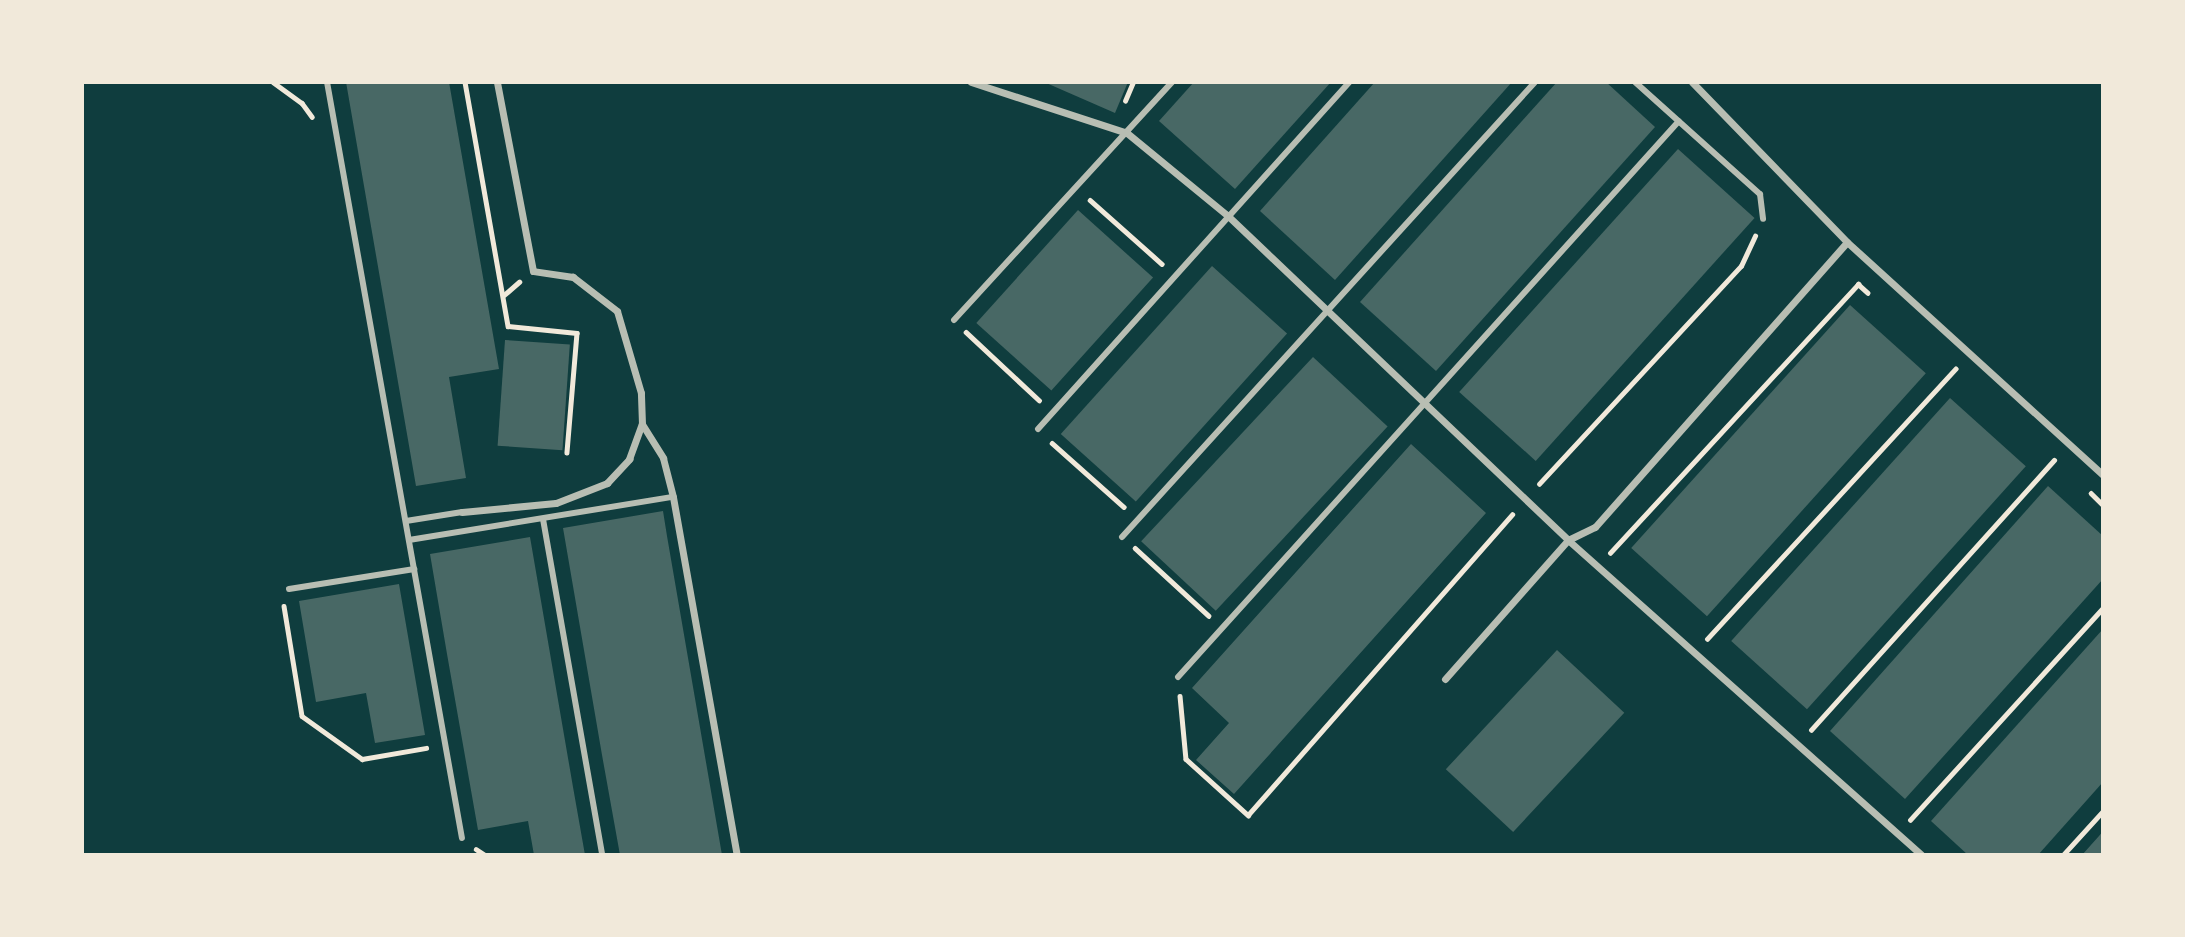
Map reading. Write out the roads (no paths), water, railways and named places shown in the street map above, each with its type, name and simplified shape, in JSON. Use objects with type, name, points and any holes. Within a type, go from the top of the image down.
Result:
[{"type":"street","points":[[327,82],[462,838]]},
{"type":"street","points":[[406,521],[462,512],[556,503],[607,483],[629,459],[642,424],[640,393],[617,311],[573,277],[533,271],[497,82]]},
{"type":"street","points":[[971,82],[1127,133],[1227,215],[1568,540],[1799,743],[1921,855]]},
{"type":"street","points":[[954,320],[1172,82]]},
{"type":"street","points":[[1038,429],[1349,82]]},
{"type":"street","points":[[1122,537],[1535,82]]},
{"type":"street","points":[[1635,82],[1760,194],[1763,219]]},
{"type":"street","points":[[1692,82],[1847,242],[2103,475]]},
{"type":"street","points":[[1178,677],[1679,121]]},
{"type":"street","points":[[1446,679],[1568,540],[1595,527],[1847,242]]},
{"type":"street","points":[[642,424],[663,458],[673,497],[737,855]]},
{"type":"street","points":[[409,540],[673,497]]},
{"type":"street","points":[[543,519],[602,855]]},
{"type":"street","points":[[289,589],[414,569]]}]
